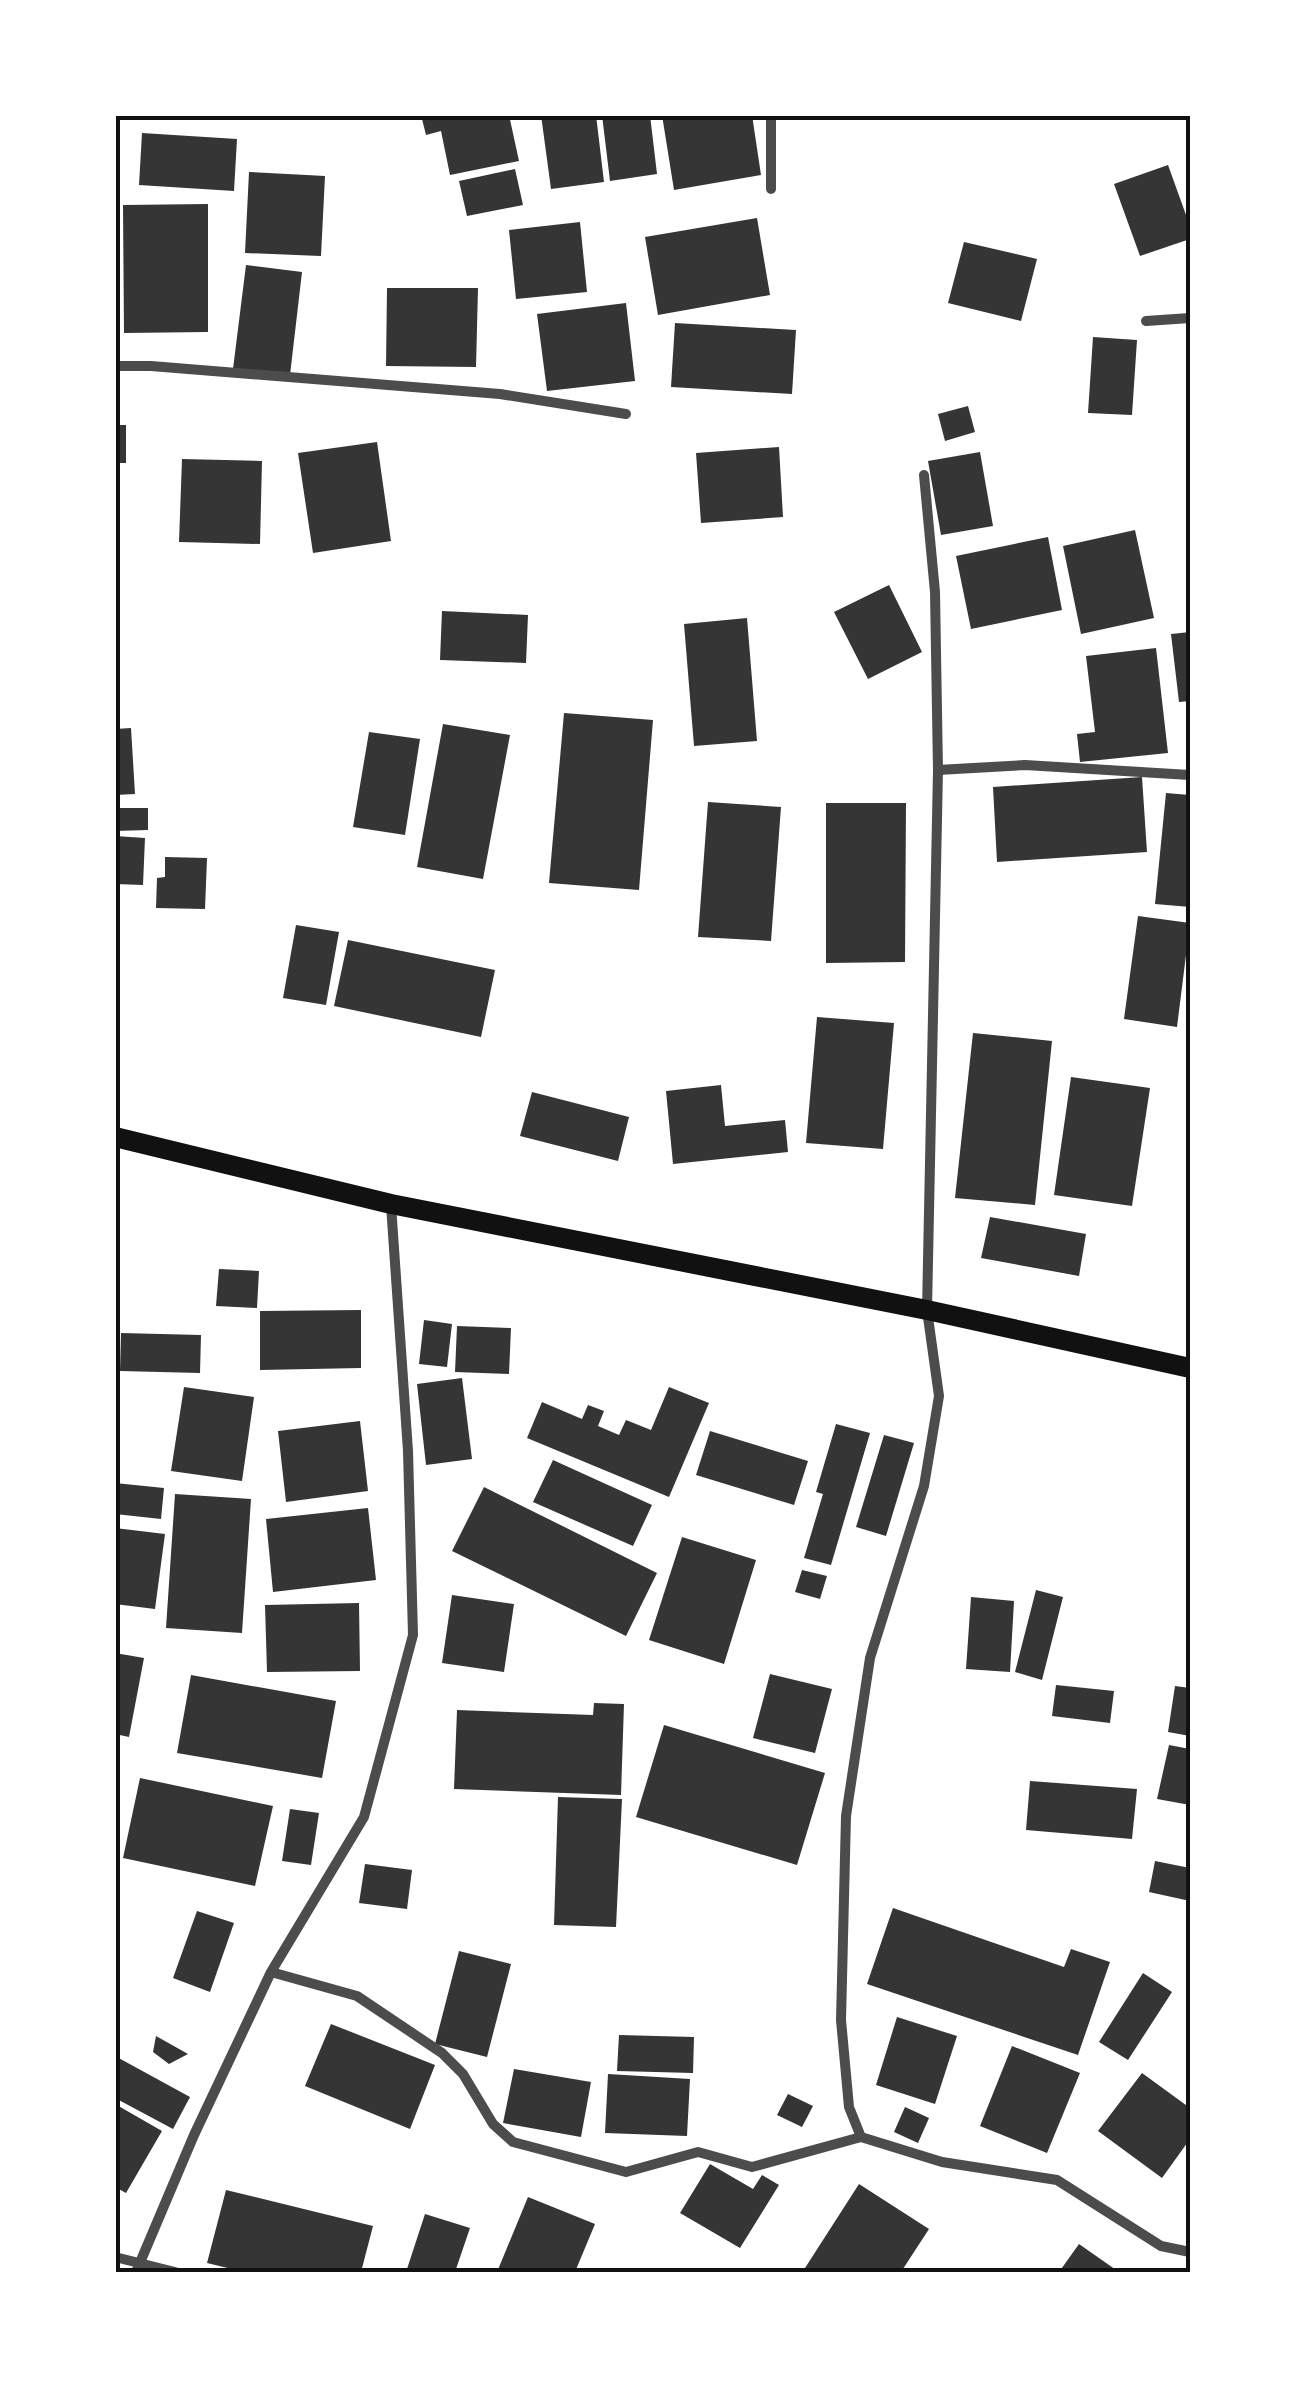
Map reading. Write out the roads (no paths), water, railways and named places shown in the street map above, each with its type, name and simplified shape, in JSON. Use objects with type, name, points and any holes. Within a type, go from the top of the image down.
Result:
[{"type":"main road","points":[[115,1137],[391,1204],[927,1310],[1190,1368]]},
{"type":"street","points":[[770,189],[771,115]]},
{"type":"street","points":[[1146,321],[1190,318]]},
{"type":"street","points":[[115,366],[500,394],[626,414]]},
{"type":"street","points":[[861,2137],[849,2107],[841,2020],[846,1816],[870,1658],[924,1486],[939,1396],[927,1310],[938,770],[935,592],[924,475]]},
{"type":"street","points":[[938,770],[1025,764],[1190,775]]},
{"type":"street","points":[[137,2267],[271,1972],[364,1818],[413,1636],[408,1451],[391,1204]]},
{"type":"street","points":[[271,1972],[357,1996],[442,2053],[463,2074],[494,2124],[514,2142],[626,2172],[698,2152],[752,2166],[861,2137],[942,2162],[1057,2180],[1161,2246],[1190,2252]]},
{"type":"street","points":[[115,2257],[137,2267],[176,2272]]}]
